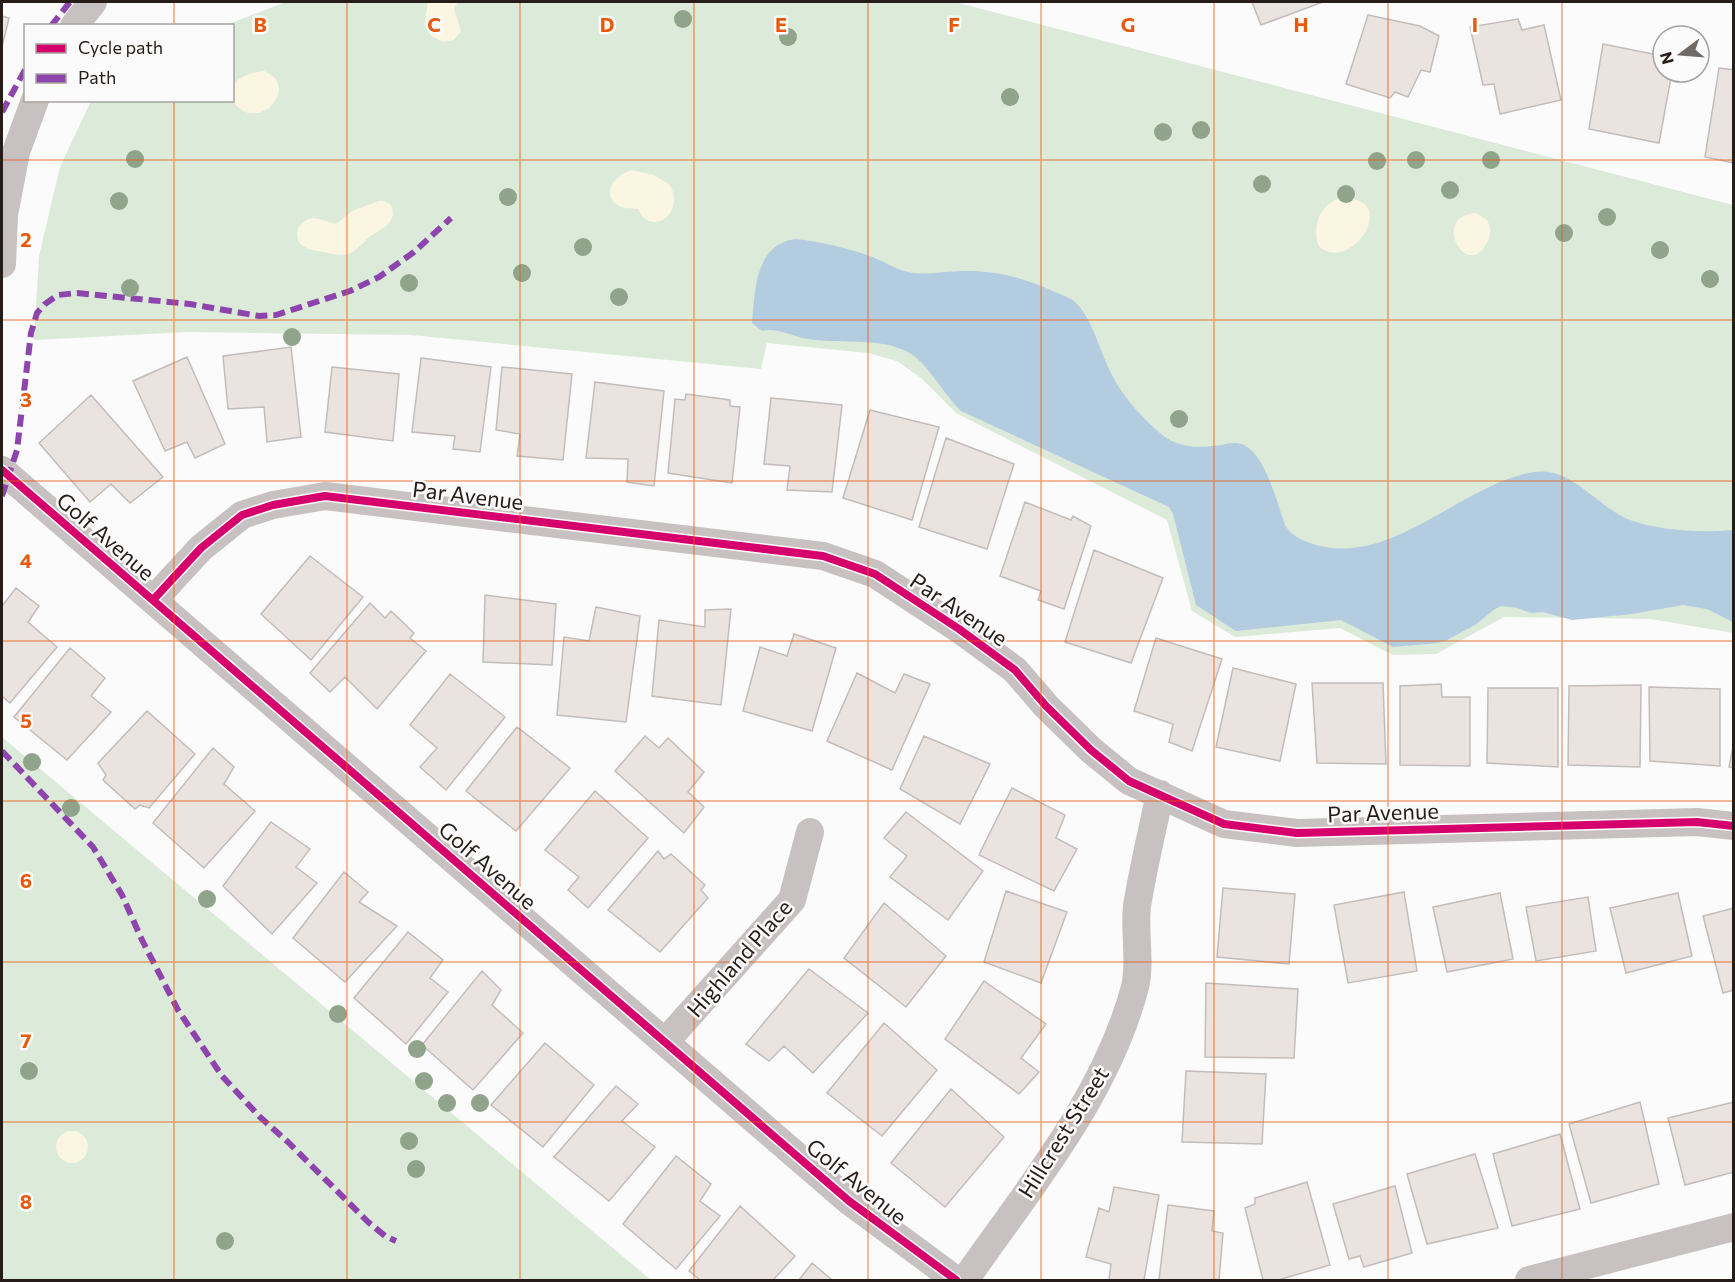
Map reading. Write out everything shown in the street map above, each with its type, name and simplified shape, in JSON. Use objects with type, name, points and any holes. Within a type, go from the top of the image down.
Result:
[{"type":"street","points":[[76,24],[93,2]]},
{"type":"street","points":[[2,264],[4,215],[16,152],[34,102]]},
{"type":"street","name":"Golf Avenue","points":[[2,470],[849,1201],[956,1281]]},
{"type":"street","name":"Par Avenue","points":[[153,600],[201,548],[242,515],[273,505],[325,496],[823,556],[876,574],[959,629],[1015,670],[1046,706],[1091,750],[1129,781],[1224,825],[1297,832],[1697,822],[1734,826]]},
{"type":"street","name":"Hillcrest Street","points":[[965,1281],[1068,1131],[1111,1055],[1135,985],[1137,907],[1160,794]]},
{"type":"street","name":"Highland Place","points":[[665,1042],[792,900],[810,832]]},
{"type":"street","points":[[1529,1281],[1734,1227]]},
{"type":"green space","points":[[286,2],[955,2],[1733,205],[1733,633],[1651,619],[1504,617],[1436,654],[1393,655],[1340,628],[1235,637],[1192,611],[1167,520],[956,413],[921,378],[897,361],[868,353],[767,343],[761,369],[411,335],[188,332],[34,340],[39,256],[60,167],[91,102],[234,102],[234,24],[229,24]]},
{"type":"green space","points":[[2,737],[651,1280],[2,1280]]},
{"type":"sand","points":[[428,2],[458,2],[454,9],[461,31],[454,40],[443,42],[431,36],[425,21]]},
{"type":"sand","points":[[264,71],[274,77],[278,86],[278,94],[274,103],[267,109],[258,113],[249,113],[235,103],[234,85],[244,76]]},
{"type":"sand","points":[[632,170],[654,175],[670,185],[674,194],[674,203],[672,210],[663,220],[650,221],[644,218],[638,209],[621,207],[613,201],[610,196],[612,185],[620,176]]},
{"type":"sand","points":[[1342,198],[1360,201],[1369,209],[1370,221],[1355,244],[1343,251],[1330,252],[1318,245],[1317,222],[1329,204]]},
{"type":"sand","points":[[379,201],[391,205],[393,212],[390,222],[351,253],[339,255],[313,250],[304,246],[298,239],[298,228],[307,220],[316,218],[336,224],[352,211]]},
{"type":"sand","points":[[1476,213],[1487,220],[1490,236],[1485,246],[1477,254],[1469,255],[1456,243],[1454,233],[1456,224],[1463,217]]},
{"type":"sand","points":[[72,1131],[83,1136],[88,1147],[83,1158],[72,1163],[61,1158],[56,1147],[61,1136]]},
{"type":"water","points":[[795,239],[852,250],[908,272],[974,271],[1010,276],[1070,299],[1087,317],[1116,383],[1140,414],[1161,434],[1183,445],[1205,447],[1236,443],[1252,451],[1265,469],[1285,525],[1293,534],[1310,543],[1339,548],[1368,545],[1396,536],[1506,480],[1534,472],[1548,472],[1573,481],[1618,514],[1642,524],[1681,530],[1733,530],[1733,622],[1707,609],[1683,605],[1632,614],[1572,620],[1543,612],[1531,613],[1502,606],[1475,625],[1438,643],[1393,647],[1341,620],[1236,631],[1196,605],[1173,514],[1169,507],[961,411],[929,371],[908,352],[870,342],[816,340],[777,331],[762,331],[752,323],[756,284],[765,260],[772,250],[782,243]]},
{"type":"building","points":[[1252,2],[1323,2],[1261,25]]},
{"type":"building","points":[[1368,15],[1420,26],[1439,36],[1430,72],[1421,70],[1408,97],[1395,92],[1390,98],[1346,84]]},
{"type":"building","points":[[2,16],[9,18],[2,47]]},
{"type":"building","points":[[1518,19],[1522,30],[1544,25],[1561,100],[1500,114],[1494,84],[1483,85],[1470,27]]},
{"type":"building","points":[[1603,44],[1651,54],[1651,84],[1670,84],[1659,143],[1589,129]]},
{"type":"building","points":[[1719,68],[1734,70],[1734,163],[1705,157]]},
{"type":"building","points":[[291,347],[301,437],[267,442],[264,407],[228,409],[223,356]]},
{"type":"building","points":[[187,357],[225,444],[195,458],[187,442],[165,451],[133,381]]},
{"type":"building","points":[[421,358],[491,367],[480,452],[453,449],[455,436],[412,432]]},
{"type":"building","points":[[332,367],[399,374],[393,441],[325,432]]},
{"type":"building","points":[[502,367],[572,374],[563,460],[517,456],[520,434],[496,430]]},
{"type":"building","points":[[595,382],[664,391],[654,486],[627,482],[628,459],[586,458]]},
{"type":"building","points":[[686,394],[730,400],[730,406],[740,407],[732,483],[668,473],[675,399],[685,400]]},
{"type":"building","points":[[91,395],[163,477],[130,503],[111,484],[90,502],[39,443]]},
{"type":"building","points":[[771,398],[842,405],[832,492],[787,490],[790,466],[764,464]]},
{"type":"building","points":[[870,410],[939,427],[912,520],[843,498]]},
{"type":"building","points":[[946,438],[1014,464],[987,549],[919,527]]},
{"type":"building","points":[[1025,502],[1071,520],[1073,516],[1091,526],[1064,609],[1038,600],[1041,591],[1000,576]]},
{"type":"building","points":[[1094,550],[1163,578],[1131,663],[1065,642]]},
{"type":"building","points":[[310,556],[363,597],[311,660],[261,614]]},
{"type":"building","points":[[16,588],[39,606],[28,622],[57,647],[10,703],[2,696],[2,606]]},
{"type":"building","points":[[485,595],[556,604],[552,665],[483,662]]},
{"type":"building","points":[[370,603],[385,618],[391,611],[414,633],[410,638],[426,651],[377,709],[345,677],[330,692],[310,673]]},
{"type":"building","points":[[596,607],[640,616],[626,722],[557,715],[564,637],[589,641]]},
{"type":"building","points":[[731,609],[721,705],[652,696],[659,620],[705,627],[705,610]]},
{"type":"building","points":[[794,634],[836,648],[812,731],[743,711],[760,647],[787,656]]},
{"type":"building","points":[[1156,638],[1222,659],[1192,751],[1169,742],[1173,724],[1134,711]]},
{"type":"building","points":[[70,648],[105,678],[91,696],[111,712],[67,760],[14,717]]},
{"type":"building","points":[[1233,668],[1296,684],[1280,761],[1216,747]]},
{"type":"building","points":[[857,673],[895,693],[904,674],[930,684],[892,770],[827,741]]},
{"type":"building","points":[[450,674],[505,717],[446,790],[420,767],[437,748],[410,725]]},
{"type":"building","points":[[1312,683],[1383,683],[1386,764],[1317,763]]},
{"type":"building","points":[[1441,684],[1442,697],[1470,697],[1470,766],[1400,765],[1400,686]]},
{"type":"building","points":[[1641,685],[1640,767],[1568,765],[1569,686]]},
{"type":"building","points":[[1649,687],[1720,689],[1720,766],[1650,761]]},
{"type":"building","points":[[1488,688],[1558,688],[1558,767],[1487,763]]},
{"type":"building","points":[[147,711],[195,754],[149,808],[140,805],[135,809],[103,780],[106,775],[98,763]]},
{"type":"building","points":[[517,727],[570,768],[516,831],[466,791]]},
{"type":"building","points":[[645,736],[659,748],[668,738],[704,772],[688,792],[704,807],[684,833],[615,771]]},
{"type":"building","points":[[924,736],[990,764],[960,824],[900,789]]},
{"type":"building","points":[[1734,742],[1734,768],[1729,767]]},
{"type":"building","points":[[213,748],[234,767],[224,784],[255,811],[204,868],[153,823]]},
{"type":"building","points":[[1012,788],[1065,815],[1056,838],[1077,849],[1054,891],[979,855]]},
{"type":"building","points":[[595,791],[648,838],[588,908],[568,890],[579,877],[545,850]]},
{"type":"building","points":[[906,812],[983,871],[948,920],[890,877],[907,856],[884,838]]},
{"type":"building","points":[[271,822],[310,849],[296,867],[317,883],[272,934],[223,886]]},
{"type":"building","points":[[658,851],[664,859],[671,854],[705,885],[701,890],[708,898],[660,952],[608,910]]},
{"type":"building","points":[[344,872],[368,892],[359,902],[397,926],[345,982],[293,938]]},
{"type":"building","points":[[1223,888],[1295,894],[1289,964],[1217,957]]},
{"type":"building","points":[[1006,891],[1067,912],[1041,983],[984,962]]},
{"type":"building","points":[[1404,892],[1417,971],[1348,983],[1334,905]]},
{"type":"building","points":[[1500,893],[1513,959],[1447,972],[1433,907]]},
{"type":"building","points":[[1678,893],[1692,956],[1626,973],[1610,908]]},
{"type":"building","points":[[1588,897],[1596,951],[1536,961],[1526,907]]},
{"type":"building","points":[[884,903],[946,956],[906,1007],[844,958]]},
{"type":"building","points":[[1734,908],[1734,990],[1723,993],[1703,916]]},
{"type":"building","points":[[408,932],[443,960],[430,978],[448,992],[406,1044],[354,998]]},
{"type":"building","points":[[809,969],[868,1013],[813,1073],[784,1046],[769,1061],[746,1044]]},
{"type":"building","points":[[482,971],[501,990],[492,1005],[523,1033],[473,1090],[422,1045]]},
{"type":"building","points":[[984,981],[1046,1024],[1021,1058],[1039,1072],[1019,1094],[945,1039]]},
{"type":"building","points":[[1206,983],[1298,989],[1294,1058],[1205,1057]]},
{"type":"building","points":[[884,1023],[937,1070],[882,1136],[827,1093]]},
{"type":"building","points":[[545,1043],[594,1085],[543,1147],[491,1105]]},
{"type":"building","points":[[1186,1071],[1266,1074],[1262,1144],[1182,1142]]},
{"type":"building","points":[[616,1086],[638,1104],[622,1121],[655,1147],[609,1201],[554,1157]]},
{"type":"building","points":[[951,1089],[1004,1137],[945,1207],[891,1163]]},
{"type":"building","points":[[1640,1102],[1659,1184],[1591,1203],[1569,1124]]},
{"type":"building","points":[[1734,1102],[1734,1172],[1685,1185],[1668,1118]]},
{"type":"building","points":[[1560,1134],[1580,1209],[1512,1226],[1493,1154]]},
{"type":"building","points":[[1475,1154],[1498,1228],[1427,1244],[1407,1174]]},
{"type":"building","points":[[676,1156],[711,1184],[700,1201],[720,1216],[676,1269],[623,1224]]},
{"type":"building","points":[[1307,1182],[1330,1265],[1278,1280],[1263,1280],[1245,1208],[1255,1204],[1255,1198]]},
{"type":"building","points":[[1395,1186],[1412,1253],[1364,1267],[1360,1256],[1349,1259],[1333,1204]]},
{"type":"building","points":[[1114,1187],[1159,1195],[1144,1280],[1109,1280],[1111,1264],[1086,1257],[1099,1208],[1109,1212]]},
{"type":"building","points":[[1168,1205],[1214,1211],[1212,1231],[1223,1233],[1219,1280],[1159,1280]]},
{"type":"building","points":[[740,1206],[795,1256],[773,1280],[700,1280],[689,1271]]},
{"type":"building","points":[[812,1263],[832,1280],[799,1280]]},
{"type":"marked path","points":[[53,24],[70,2]]},
{"type":"marked path","points":[[2,112],[24,72]]},
{"type":"marked path","points":[[2,496],[17,450],[31,333],[37,313],[58,295],[77,293],[190,304],[259,316],[276,315],[350,291],[379,277],[414,252],[451,218]]},
{"type":"marked path","points":[[2,751],[93,847],[122,895],[178,1010],[222,1076],[260,1117],[367,1221],[385,1236],[396,1241]]},
{"type":"cycle path","points":[[2,470],[849,1201],[956,1280]]},
{"type":"cycle path","points":[[153,600],[201,548],[242,515],[273,505],[325,496],[823,556],[875,574],[959,629],[1015,670],[1046,706],[1091,750],[1129,781],[1224,824],[1297,833],[1697,822],[1734,826]]}]
